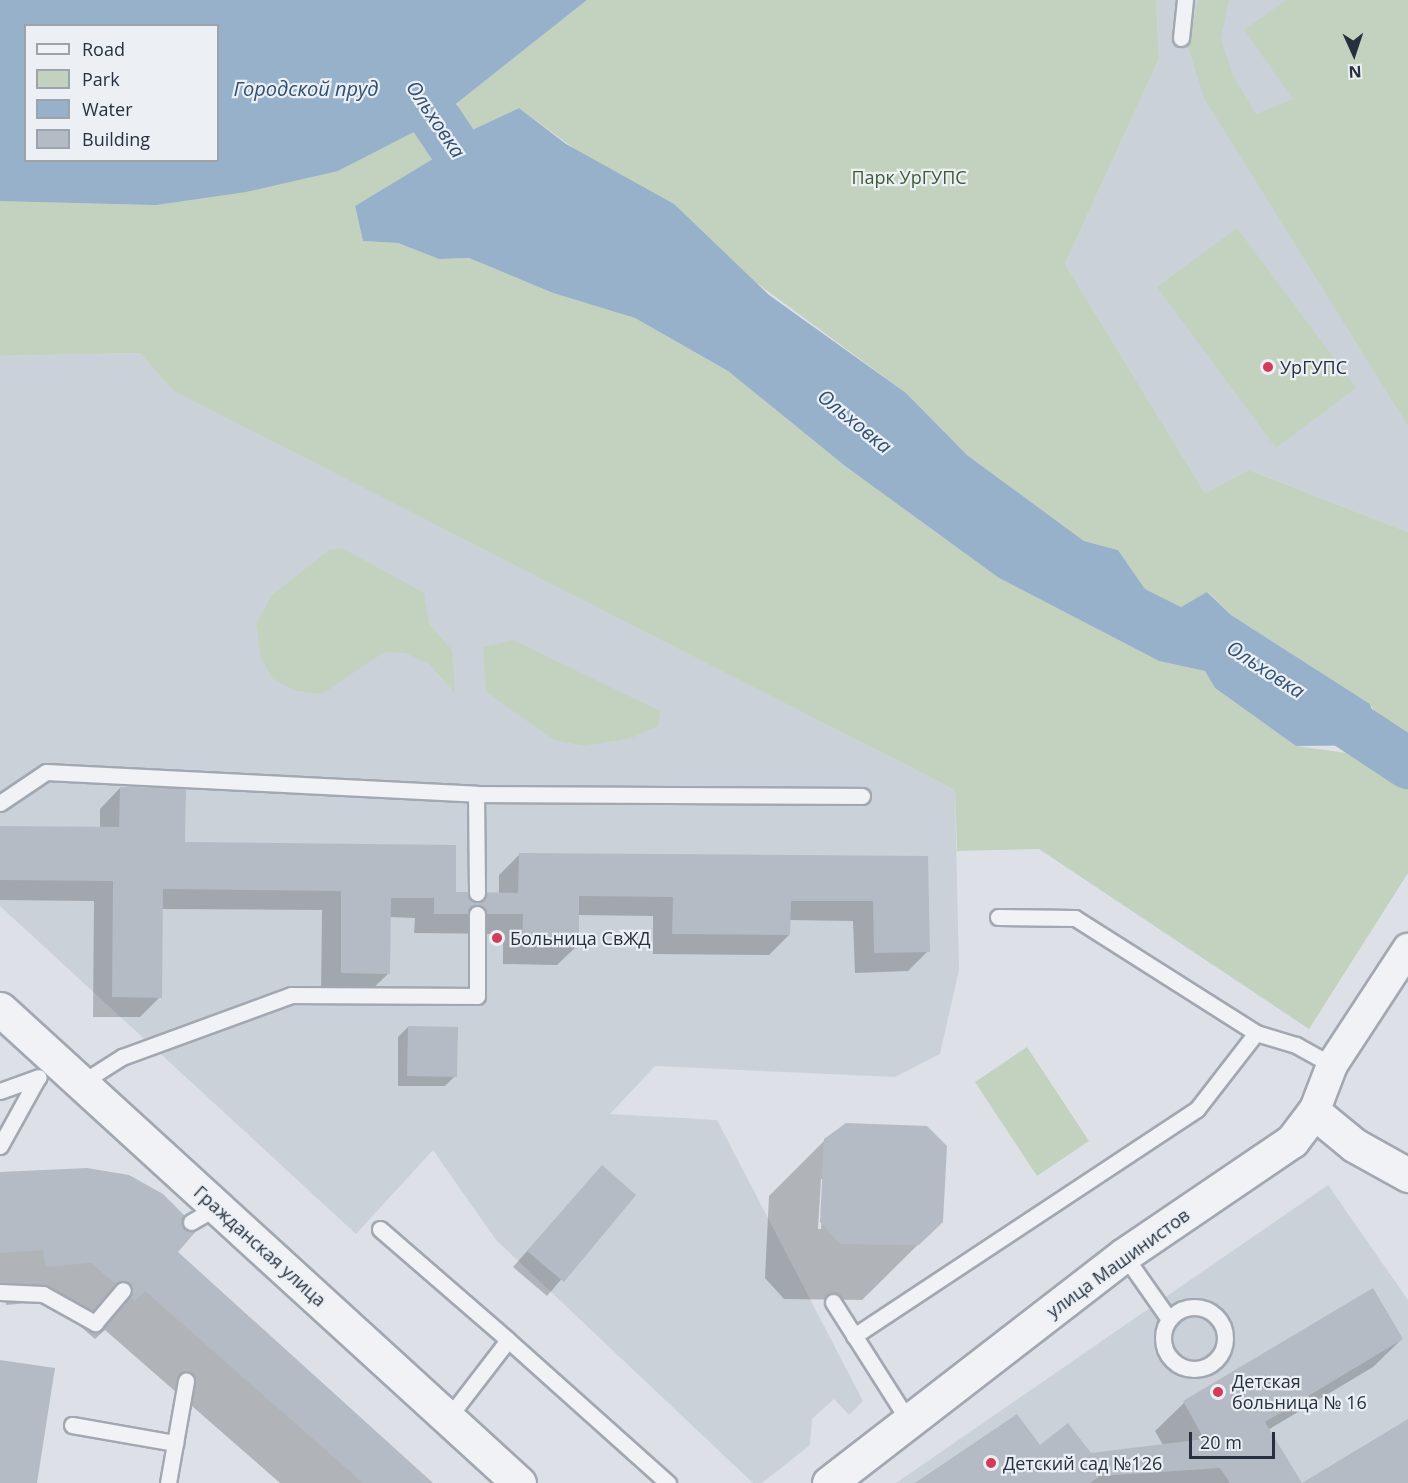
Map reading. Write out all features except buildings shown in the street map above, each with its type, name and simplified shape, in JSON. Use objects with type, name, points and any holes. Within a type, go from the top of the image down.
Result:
[{"type":"street","points":[[1408,949],[1332,1065],[1314,1112],[1354,1145],[1408,1175]]},
{"type":"street","name":"Гражданская улица","points":[[0,1009],[47,1070],[81,1083],[204,1214],[448,1418],[519,1483]]},
{"type":"street","name":"улица Машинистов","points":[[829,1483],[1124,1255],[1292,1141],[1314,1112]]},
{"type":"lane","points":[[1181,38],[1185,0]]},
{"type":"lane","points":[[0,803],[46,772],[476,794],[862,796]]},
{"type":"lane","points":[[476,794],[477,892]]},
{"type":"lane","points":[[81,1083],[122,1057],[291,995],[477,996],[477,914]]},
{"type":"lane","points":[[998,917],[1075,918],[1256,1033],[1296,1045],[1332,1065]]},
{"type":"lane","points":[[854,1336],[1197,1109],[1256,1033]]},
{"type":"lane","points":[[0,1091],[47,1070]]},
{"type":"lane","points":[[0,1146],[47,1070]]},
{"type":"lane","points":[[380,1229],[668,1483]]},
{"type":"lane","points":[[1124,1255],[1169,1319]]},
{"type":"lane","points":[[0,1292],[43,1294],[95,1323],[123,1290]]},
{"type":"lane","points":[[833,1302],[908,1420]]},
{"type":"lane","points":[[1185,1308],[1204,1309],[1212,1314],[1219,1320],[1224,1339],[1218,1358],[1210,1364],[1189,1369],[1171,1359],[1163,1340],[1169,1319],[1185,1308]]},
{"type":"lane","points":[[448,1418],[508,1341]]},
{"type":"lane","points":[[168,1483],[186,1381]]},
{"type":"lane","points":[[72,1425],[175,1443]]},
{"type":"shaded area","name":"УрГУПС","points":[[1156,0],[1408,0],[1408,532],[1249,470],[1205,493],[1065,264],[1159,59]]},
{"type":"shaded area","name":"Больница СвЖД","points":[[140,353],[175,391],[955,790],[959,970],[940,1054],[895,1077],[655,1066],[610,1114],[717,1120],[863,1401],[849,1415],[834,1399],[812,1419],[810,1445],[762,1483],[753,1483],[496,1240],[433,1150],[356,1234],[0,906],[0,356]]},
{"type":"shaded area","name":"Детская больница № 16","points":[[1328,1185],[1408,1300],[1408,1483],[896,1483]]},
{"type":"green space","name":"Парк УрГУПС","points":[[587,0],[1156,0],[1159,59],[1065,264],[1205,493],[1249,470],[1408,532],[1408,750],[1391,739],[1370,704],[1231,615],[1208,592],[1181,607],[1145,589],[1118,550],[1084,541],[967,455],[906,393],[519,108],[470,131],[461,125],[457,103]]},
{"type":"green space","points":[[1198,0],[1229,0],[1221,39],[1233,75],[1256,114],[1293,99],[1244,30],[1286,0],[1408,0],[1408,426],[1204,98],[1188,46]]},
{"type":"green space","points":[[420,129],[432,160],[355,206],[363,241],[398,243],[439,259],[469,258],[553,293],[635,318],[728,371],[845,466],[999,578],[1159,661],[1205,671],[1215,688],[1296,746],[1376,757],[1408,778],[1408,873],[1309,1029],[1039,849],[957,851],[955,790],[174,391],[140,353],[0,356],[0,201],[338,171]]},
{"type":"green space","points":[[1237,228],[1356,388],[1276,448],[1157,287]]},
{"type":"green space","points":[[342,548],[424,593],[429,624],[452,650],[455,693],[429,664],[405,653],[387,652],[322,694],[296,691],[273,679],[261,658],[256,623],[272,595],[329,550]]},
{"type":"green space","points":[[513,640],[660,711],[658,726],[631,738],[585,746],[554,740],[486,692],[483,647]]},
{"type":"green space","points":[[1027,1047],[1089,1141],[1037,1176],[975,1082]]},
{"type":"water","name":"Городской пруд","points":[[0,0],[587,0],[457,103],[440,123],[420,129],[338,171],[246,192],[156,205],[0,201]]},
{"type":"water","points":[[519,108],[566,144],[674,204],[769,295],[906,393],[967,455],[1084,541],[1118,550],[1145,589],[1181,607],[1207,592],[1231,615],[1370,704],[1383,745],[1296,746],[1215,688],[1205,671],[1159,661],[999,578],[845,466],[728,371],[635,318],[553,293],[469,258],[439,259],[398,243],[363,241],[355,206],[456,145],[470,131]]},
{"type":"waterway","name":"Ольховка","points":[[376,0],[403,71],[467,166],[506,188]]},
{"type":"waterway","name":"Ольховка","points":[[1323,707],[1408,763]]},
{"type":"place","name":"УрГУПС","points":[[1268,367]]},
{"type":"place","name":"Больница СвЖД","points":[[497,938]]},
{"type":"place","name":"Детская больница № 16","points":[[1218,1392]]},
{"type":"place","name":"Детский сад №126","points":[[991,1463]]}]
